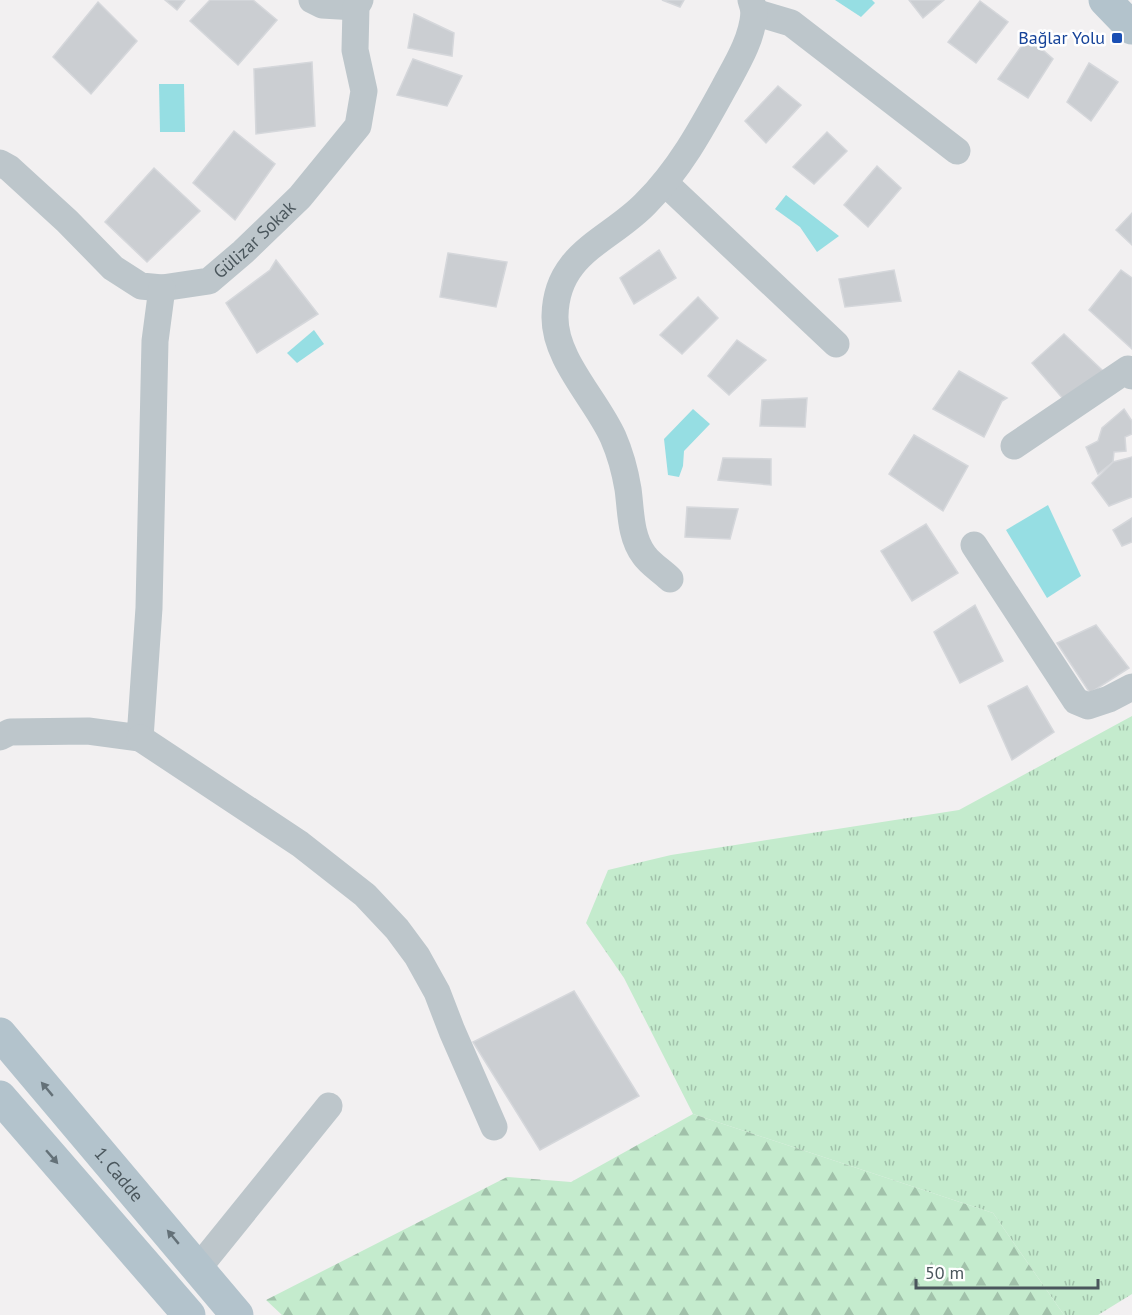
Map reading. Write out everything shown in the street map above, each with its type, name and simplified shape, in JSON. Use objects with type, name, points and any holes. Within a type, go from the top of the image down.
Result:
[{"type":"main road","points":[[1105,0],[1132,28]]},
{"type":"main road","name":"1. Cadde","points":[[0,1034],[199,1267],[237,1315]]},
{"type":"main road","points":[[0,1097],[189,1315]]},
{"type":"street","points":[[312,0],[322,5],[358,4]]},
{"type":"street","name":"Gülizar Sokak","points":[[0,163],[9,168],[67,221],[113,268],[141,286],[162,288],[209,281],[300,197],[358,126],[364,91],[355,50],[358,4]]},
{"type":"street","points":[[670,579],[643,554],[636,538],[622,464],[612,437],[562,351],[555,315],[558,294],[564,277],[573,263],[585,250],[642,207],[665,183],[682,160],[705,123],[745,48],[753,6],[791,22],[957,151]]},
{"type":"street","points":[[665,183],[836,344]]},
{"type":"street","points":[[140,738],[149,608],[154,341],[162,288]]},
{"type":"street","points":[[1014,447],[1131,370]]},
{"type":"street","points":[[974,545],[1076,701],[1088,706],[1109,699],[1132,687]]},
{"type":"street","points":[[3,728],[88,731],[140,738],[300,844],[365,895],[397,929],[417,956],[437,992],[494,1127]]},
{"type":"street","points":[[199,1267],[329,1106]]},
{"type":"green space","points":[[1132,716],[1132,1294],[1098,1315],[1064,1315],[993,1213],[693,1114],[624,978],[586,923],[608,870],[671,855],[959,810]]},
{"type":"green space","points":[[693,1114],[993,1213],[1064,1315],[282,1315],[266,1300],[507,1177],[571,1182]]},
{"type":"water","points":[[835,0],[872,0],[875,3],[861,17]]},
{"type":"water","points":[[159,84],[184,84],[185,132],[160,132]]},
{"type":"water","points":[[786,195],[839,236],[817,252],[800,227],[775,209]]},
{"type":"water","points":[[314,330],[324,344],[297,363],[287,353]]},
{"type":"water","points":[[693,409],[710,424],[684,451],[683,466],[679,477],[668,475],[664,439]]},
{"type":"water","points":[[1048,505],[1081,576],[1047,598],[1006,530]]},
{"type":"building","points":[[165,0],[185,0],[177,10]]},
{"type":"building","points":[[210,0],[253,0],[277,20],[238,65],[190,21]]},
{"type":"building","points":[[662,0],[684,0],[680,7]]},
{"type":"building","points":[[909,0],[944,0],[923,18]]},
{"type":"building","points":[[980,1],[1008,22],[976,63],[948,42]]},
{"type":"building","points":[[98,2],[137,41],[91,94],[53,57]]},
{"type":"building","points":[[414,14],[454,33],[452,56],[408,48]]},
{"type":"building","points":[[1028,37],[1053,59],[1028,98],[998,79]]},
{"type":"building","points":[[413,59],[462,76],[447,106],[397,95]]},
{"type":"building","points":[[312,62],[315,126],[256,134],[254,69]]},
{"type":"building","points":[[1089,63],[1118,82],[1091,121],[1067,102]]},
{"type":"building","points":[[778,86],[801,105],[766,143],[745,121]]},
{"type":"building","points":[[234,131],[275,164],[235,220],[193,183]]},
{"type":"building","points":[[827,132],[847,151],[814,184],[793,167]]},
{"type":"building","points":[[877,166],[901,188],[868,227],[844,205]]},
{"type":"building","points":[[154,168],[200,211],[147,262],[105,222]]},
{"type":"building","points":[[1132,213],[1132,245],[1116,230]]},
{"type":"building","points":[[659,250],[676,278],[634,304],[620,278]]},
{"type":"building","points":[[448,253],[507,262],[496,307],[440,297]]},
{"type":"building","points":[[276,260],[318,314],[257,353],[226,303],[270,270]]},
{"type":"building","points":[[894,270],[901,301],[845,307],[839,279]]},
{"type":"building","points":[[1121,270],[1132,278],[1132,349],[1089,310]]},
{"type":"building","points":[[698,297],[718,318],[682,354],[660,335]]},
{"type":"building","points":[[1064,334],[1103,371],[1065,401],[1032,363]]},
{"type":"building","points":[[737,340],[766,360],[729,395],[708,376]]},
{"type":"building","points":[[959,371],[1007,398],[1002,401],[984,437],[933,409]]},
{"type":"building","points":[[807,398],[805,427],[760,426],[762,400]]},
{"type":"building","points":[[1124,409],[1132,421],[1132,434],[1125,437],[1126,451],[1114,452],[1113,462],[1098,474],[1086,447],[1098,441],[1102,428]]},
{"type":"building","points":[[914,435],[968,466],[943,511],[889,474]]},
{"type":"building","points":[[1132,457],[1132,497],[1109,506],[1092,483],[1113,462]]},
{"type":"building","points":[[723,458],[771,459],[771,485],[718,480]]},
{"type":"building","points":[[687,507],[738,509],[730,539],[685,537]]},
{"type":"building","points":[[1132,518],[1132,542],[1122,546],[1113,530]]},
{"type":"building","points":[[926,524],[958,573],[912,601],[881,551]]},
{"type":"building","points":[[975,605],[1003,661],[960,683],[934,632]]},
{"type":"building","points":[[1096,625],[1129,668],[1090,693],[1057,643]]},
{"type":"building","points":[[1027,686],[1054,732],[1012,760],[988,706]]},
{"type":"building","points":[[574,991],[639,1096],[540,1150],[473,1042]]},
{"type":"place","name":"Bağlar Yolu","points":[[1117,38]]}]
